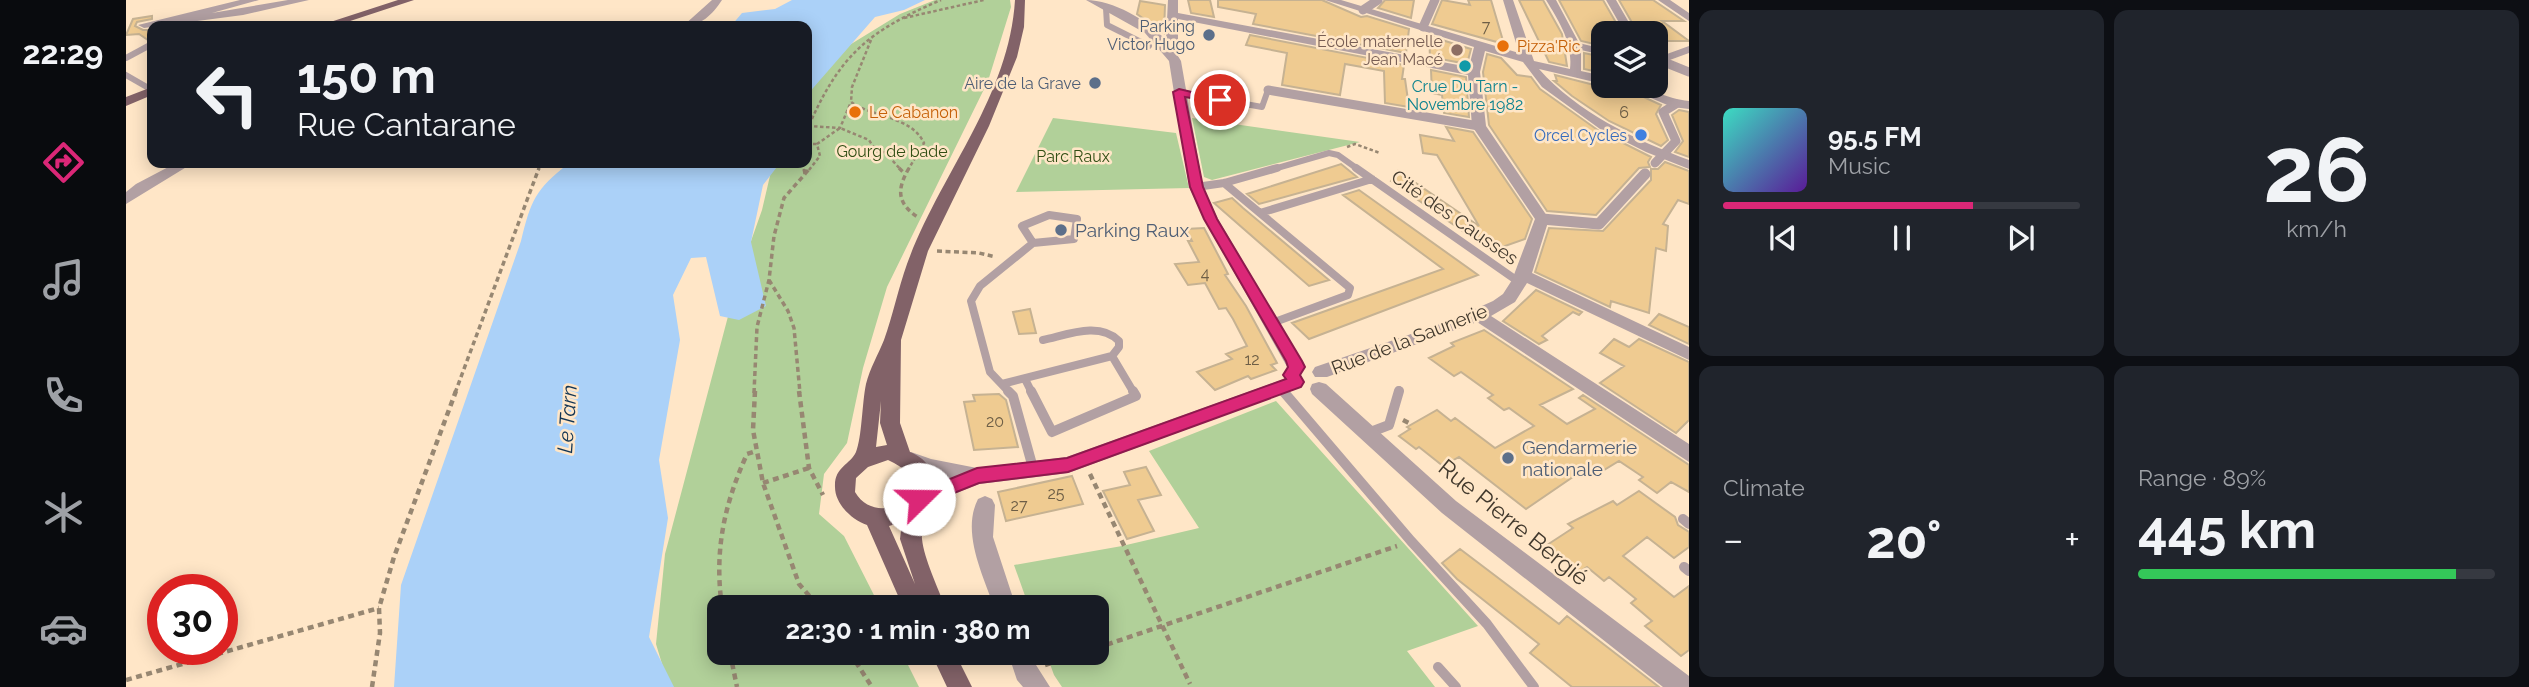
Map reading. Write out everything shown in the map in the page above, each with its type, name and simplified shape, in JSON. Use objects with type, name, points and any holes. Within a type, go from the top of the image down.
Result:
[{"type":"main road","points":[[340,21],[409,0]]},
{"type":"main road","points":[[865,456],[872,400],[880,364],[893,338],[908,282],[1008,64],[1020,27],[1020,3]]},
{"type":"main road","points":[[126,102],[147,92]]},
{"type":"main road","points":[[893,338],[890,423],[906,458],[923,478],[923,489],[917,503],[911,539],[930,595]]},
{"type":"main road","points":[[906,458],[877,453],[865,456],[848,473],[846,494],[852,504],[874,516],[896,516],[917,503]]},
{"type":"main road","points":[[874,516],[909,595]]},
{"type":"main road","points":[[950,665],[960,687]]},
{"type":"street","points":[[162,21],[254,0]]},
{"type":"street","points":[[175,21],[304,0]]},
{"type":"street","points":[[695,21],[710,10],[717,0]]},
{"type":"street","points":[[1091,0],[1149,29],[1168,46],[1175,61],[1196,187],[1211,219],[1272,323],[1291,379],[1304,388],[1320,381]]},
{"type":"street","points":[[1168,46],[1172,39],[1173,0]]},
{"type":"street","points":[[1330,0],[1528,61],[1591,77]]},
{"type":"street","points":[[1363,10],[1378,0]]},
{"type":"street","points":[[1423,27],[1435,0]]},
{"type":"street","points":[[1508,0],[1528,61],[1547,85],[1658,159],[1689,165]]},
{"type":"street","points":[[1551,0],[1571,33],[1575,45],[1578,63],[1575,74]]},
{"type":"street","points":[[1611,0],[1623,21]]},
{"type":"street","points":[[1663,0],[1689,18]]},
{"type":"street","points":[[1173,15],[1474,72]]},
{"type":"street","points":[[1575,45],[1591,49]]},
{"type":"street","points":[[1480,46],[1474,72],[1479,126],[1542,219],[1599,224],[1644,174]]},
{"type":"street","points":[[1668,55],[1689,49]]},
{"type":"street","points":[[1668,61],[1689,72]]},
{"type":"street","points":[[1268,90],[1479,126]]},
{"type":"street","points":[[1664,98],[1682,104]]},
{"type":"street","points":[[1658,159],[1676,141],[1663,112],[1682,104]]},
{"type":"street","points":[[126,200],[141,187],[177,168]]},
{"type":"street","name":"Rue de la Saunerie","points":[[1320,381],[1507,301],[1521,278],[1542,219]]},
{"type":"street","points":[[1521,278],[1689,354]]},
{"type":"street","points":[[1478,315],[1689,454]]},
{"type":"street","points":[[917,503],[977,475],[1068,465],[1291,379]]},
{"type":"street","name":"Rue Pierre Bergié","points":[[1320,381],[1368,433],[1449,507],[1683,687]]},
{"type":"street","points":[[906,458],[977,475]]},
{"type":"street","points":[[985,505],[982,537],[1001,595]]},
{"type":"lane","points":[[1107,8],[1107,25],[1149,46]]},
{"type":"lane","points":[[126,58],[147,47]]},
{"type":"lane","points":[[126,75],[147,87]]},
{"type":"lane","points":[[1179,92],[1262,107],[1268,90]]},
{"type":"lane","points":[[1196,187],[1224,183],[1329,153]]},
{"type":"lane","name":"Cité des Causses","points":[[1329,153],[1338,155],[1521,278]]},
{"type":"lane","name":"Cité des Causses","points":[[1259,213],[1373,179]]},
{"type":"lane","points":[[1224,183],[1350,288],[1348,295],[1272,323]]},
{"type":"lane","points":[[1033,243],[1022,226],[1042,216],[1059,213],[1077,219],[1074,239],[1033,243],[980,286],[971,300],[990,372],[1013,396],[1033,468]]},
{"type":"lane","points":[[1002,384],[1112,356],[1119,341],[1107,331],[1043,340]]},
{"type":"lane","points":[[1024,379],[1052,432],[1136,396],[1112,356]]},
{"type":"lane","points":[[1291,379],[1411,541],[1487,624],[1534,687]]},
{"type":"lane","points":[[1368,433],[1389,425],[1399,390]]},
{"type":"lane","points":[[1438,667],[1456,687]]},
{"type":"path","points":[[812,120],[834,74],[871,40],[902,19],[940,0]]},
{"type":"path","points":[[902,19],[984,0]]},
{"type":"path","points":[[812,144],[817,144],[840,128],[852,102],[852,87],[871,40]]},
{"type":"path","points":[[852,102],[865,112],[908,126],[923,138],[924,143],[899,185],[901,198],[914,216],[923,220]]},
{"type":"path","points":[[812,128],[840,128],[869,140],[876,151],[891,153],[892,160],[905,174]]},
{"type":"path","points":[[812,166],[820,156],[817,144]]},
{"type":"path","points":[[1329,153],[1355,145],[1380,153]]},
{"type":"path","points":[[372,687],[380,633],[379,608],[394,557],[539,168]]},
{"type":"path","points":[[804,168],[805,174]]},
{"type":"path","points":[[808,595],[799,583],[763,483],[753,430],[757,327],[769,280],[774,236],[784,198],[810,168]]},
{"type":"path","points":[[934,251],[976,253]]},
{"type":"path","points":[[769,280],[788,311],[794,328],[809,468],[824,495]]},
{"type":"path","points":[[720,595],[718,538],[725,505],[747,454],[756,451]]},
{"type":"path","points":[[1083,460],[1190,684]]},
{"type":"path","points":[[763,483],[809,468]]},
{"type":"path","points":[[1109,644],[1411,541]]},
{"type":"path","points":[[126,680],[379,608]]},
{"type":"path","points":[[732,665],[737,687]]},
{"type":"path","points":[[858,665],[872,687]]},
{"type":"path","points":[[1028,671],[1046,665]]},
{"type":"green space","name":"Gourg de bade","points":[[935,0],[1010,0],[1011,7],[988,81],[887,287],[863,368],[847,443],[824,474],[819,514],[844,536],[874,595],[707,595],[707,665],[908,665],[919,687],[669,687],[656,644],[665,554],[739,275],[762,210],[772,168],[812,168],[812,81],[843,49],[900,14]]},
{"type":"green space","name":"Parc Raux","points":[[1053,118],[1176,133],[1189,188],[1016,192]]},
{"type":"green space","points":[[1192,118],[1360,142],[1212,180],[1204,177]]},
{"type":"green space","points":[[1276,401],[1478,626],[1407,651],[1435,687],[1062,687],[1050,665],[1109,665],[1109,595],[1025,595],[1014,565],[1122,546],[1199,528],[1149,451]]},
{"type":"water","points":[[792,0],[925,0],[904,10],[875,17],[812,89],[812,21],[735,21],[742,13],[775,9]]},
{"type":"water","name":"Le Tarn","points":[[563,168],[776,168],[763,185],[751,242],[766,306],[739,320],[720,316],[706,257],[691,258],[673,295],[680,340],[659,460],[668,518],[649,637],[674,687],[394,687],[401,585],[528,215],[536,197]]},
{"type":"building","points":[[1188,0],[1210,0],[1214,17],[1191,13]]},
{"type":"building","points":[[1218,0],[1322,0],[1361,17],[1367,16],[1409,29],[1406,53],[1253,24],[1256,14],[1218,7]]},
{"type":"building","points":[[1385,0],[1414,0],[1411,18],[1378,8]]},
{"type":"building","points":[[1442,0],[1470,5],[1468,0],[1491,0],[1504,44],[1432,24]]},
{"type":"building","points":[[1519,0],[1543,0],[1562,34],[1567,66],[1549,62]]},
{"type":"building","points":[[1559,0],[1603,0],[1615,21],[1591,21],[1591,43],[1581,41]]},
{"type":"building","points":[[1619,0],[1653,0],[1684,21],[1662,21],[1631,21]]},
{"type":"building","points":[[1140,1],[1165,5],[1164,33],[1137,14]]},
{"type":"building","points":[[152,16],[152,19],[137,22],[135,26],[147,30],[147,39],[139,34],[126,35],[133,19]]},
{"type":"building","points":[[1668,25],[1689,41],[1668,41]]},
{"type":"building","points":[[1250,35],[1404,65],[1402,79],[1405,79],[1409,107],[1385,103],[1384,71],[1345,64],[1340,95],[1282,85],[1287,53],[1246,45]]},
{"type":"building","name":"École maternelle Jean Macé","points":[[1429,36],[1471,49],[1467,64],[1430,57]]},
{"type":"building","points":[[1584,53],[1591,54],[1591,70],[1584,69]]},
{"type":"building","points":[[1487,54],[1501,58],[1517,75],[1531,77],[1540,89],[1599,131],[1651,157],[1648,162],[1650,167],[1639,168],[1596,215],[1547,211],[1489,125],[1483,72]]},
{"type":"building","points":[[1431,70],[1466,77],[1469,117],[1444,113],[1442,95],[1432,93]]},
{"type":"building","points":[[1555,75],[1591,84],[1591,98],[1646,98],[1661,105],[1656,114],[1668,140],[1661,146],[1609,121],[1554,81],[1557,81]]},
{"type":"building","points":[[1679,110],[1689,112],[1689,157],[1675,152],[1683,141],[1672,115]]},
{"type":"building","points":[[1446,127],[1473,132],[1532,219],[1525,239],[1491,251],[1391,181],[1398,171],[1479,226],[1437,155],[1423,153],[1420,135],[1454,141]]},
{"type":"building","points":[[1665,162],[1689,171],[1689,204],[1678,200],[1663,224],[1668,226],[1666,251],[1656,248],[1649,313],[1611,301],[1610,307],[1535,272],[1549,228],[1603,231],[1651,180],[1651,169],[1658,169]]},
{"type":"building","points":[[1341,164],[1357,177],[1259,204],[1247,194]]},
{"type":"building","points":[[1359,190],[1478,275],[1309,339],[1292,323],[1443,269],[1343,195]]},
{"type":"building","points":[[1232,198],[1329,280],[1309,286],[1214,203]]},
{"type":"building","points":[[1204,228],[1228,274],[1225,275],[1246,306],[1277,363],[1271,365],[1276,370],[1251,379],[1248,376],[1215,390],[1197,372],[1232,359],[1226,354],[1247,346],[1226,308],[1219,309],[1205,283],[1188,285],[1175,264],[1199,262],[1188,241],[1192,241],[1186,229]]},
{"type":"building","points":[[1536,290],[1582,312],[1579,315],[1573,312],[1542,336],[1547,340],[1539,344],[1503,321]]},
{"type":"building","points":[[1030,309],[1036,333],[1019,334],[1013,312]]},
{"type":"building","points":[[1659,314],[1689,327],[1689,344],[1649,325]]},
{"type":"building","points":[[1484,330],[1573,389],[1540,405],[1567,424],[1595,409],[1579,398],[1583,395],[1689,465],[1689,492],[1671,482],[1657,493],[1639,480],[1643,477],[1619,461],[1599,473],[1589,466],[1526,509],[1459,457],[1443,466],[1419,447],[1416,449],[1399,436],[1410,429],[1407,427],[1437,410],[1451,421],[1455,418],[1495,448],[1534,426],[1509,408],[1504,410],[1488,398],[1493,395],[1461,372],[1454,376],[1429,358],[1454,346],[1451,343]]},
{"type":"building","points":[[1614,339],[1629,347],[1639,339],[1689,362],[1689,420],[1676,433],[1600,383],[1624,366],[1600,353]]},
{"type":"building","points":[[999,394],[1006,400],[1018,447],[974,450],[964,402],[975,401],[973,395]]},
{"type":"building","points":[[1146,467],[1161,495],[1138,500],[1154,531],[1127,539],[1103,491],[1130,485],[1124,472]]},
{"type":"building","points":[[1072,476],[1083,504],[1006,521],[998,492]]},
{"type":"building","points":[[1639,491],[1675,517],[1678,525],[1689,532],[1689,547],[1674,558],[1647,537],[1623,556],[1674,597],[1689,586],[1689,650],[1681,656],[1645,626],[1652,621],[1631,603],[1636,599],[1609,577],[1604,581],[1587,567],[1579,572],[1547,545],[1573,528],[1568,524],[1613,501],[1617,505]]},
{"type":"building","points":[[1460,549],[1559,624],[1567,616],[1659,687],[1572,687],[1530,653],[1539,644],[1457,579],[1442,563]]},
{"type":"place","name":"Parking Victor Hugo","points":[[1209,35]]},
{"type":"place","name":"Pizza'Ric","points":[[1503,46]]},
{"type":"place","name":"École maternelle Jean Macé","points":[[1457,50]]},
{"type":"place","name":"Crue Du Tarn - Novembre 1982","points":[[1465,66]]},
{"type":"place","name":"Aire de la Grave","points":[[1095,83]]},
{"type":"place","name":"Le Cabanon","points":[[855,112]]},
{"type":"place","name":"Orcel Cycles","points":[[1641,135]]},
{"type":"place","name":"Parking Raux","points":[[1061,230]]},
{"type":"place","name":"Gendarmerie nationale","points":[[1508,458]]},
{"type":"route","points":[[919,499],[977,475],[1068,465],[1295,382],[1292,375],[1296,367],[1294,361],[1211,219],[1196,187],[1179,92],[1220,100]]}]
